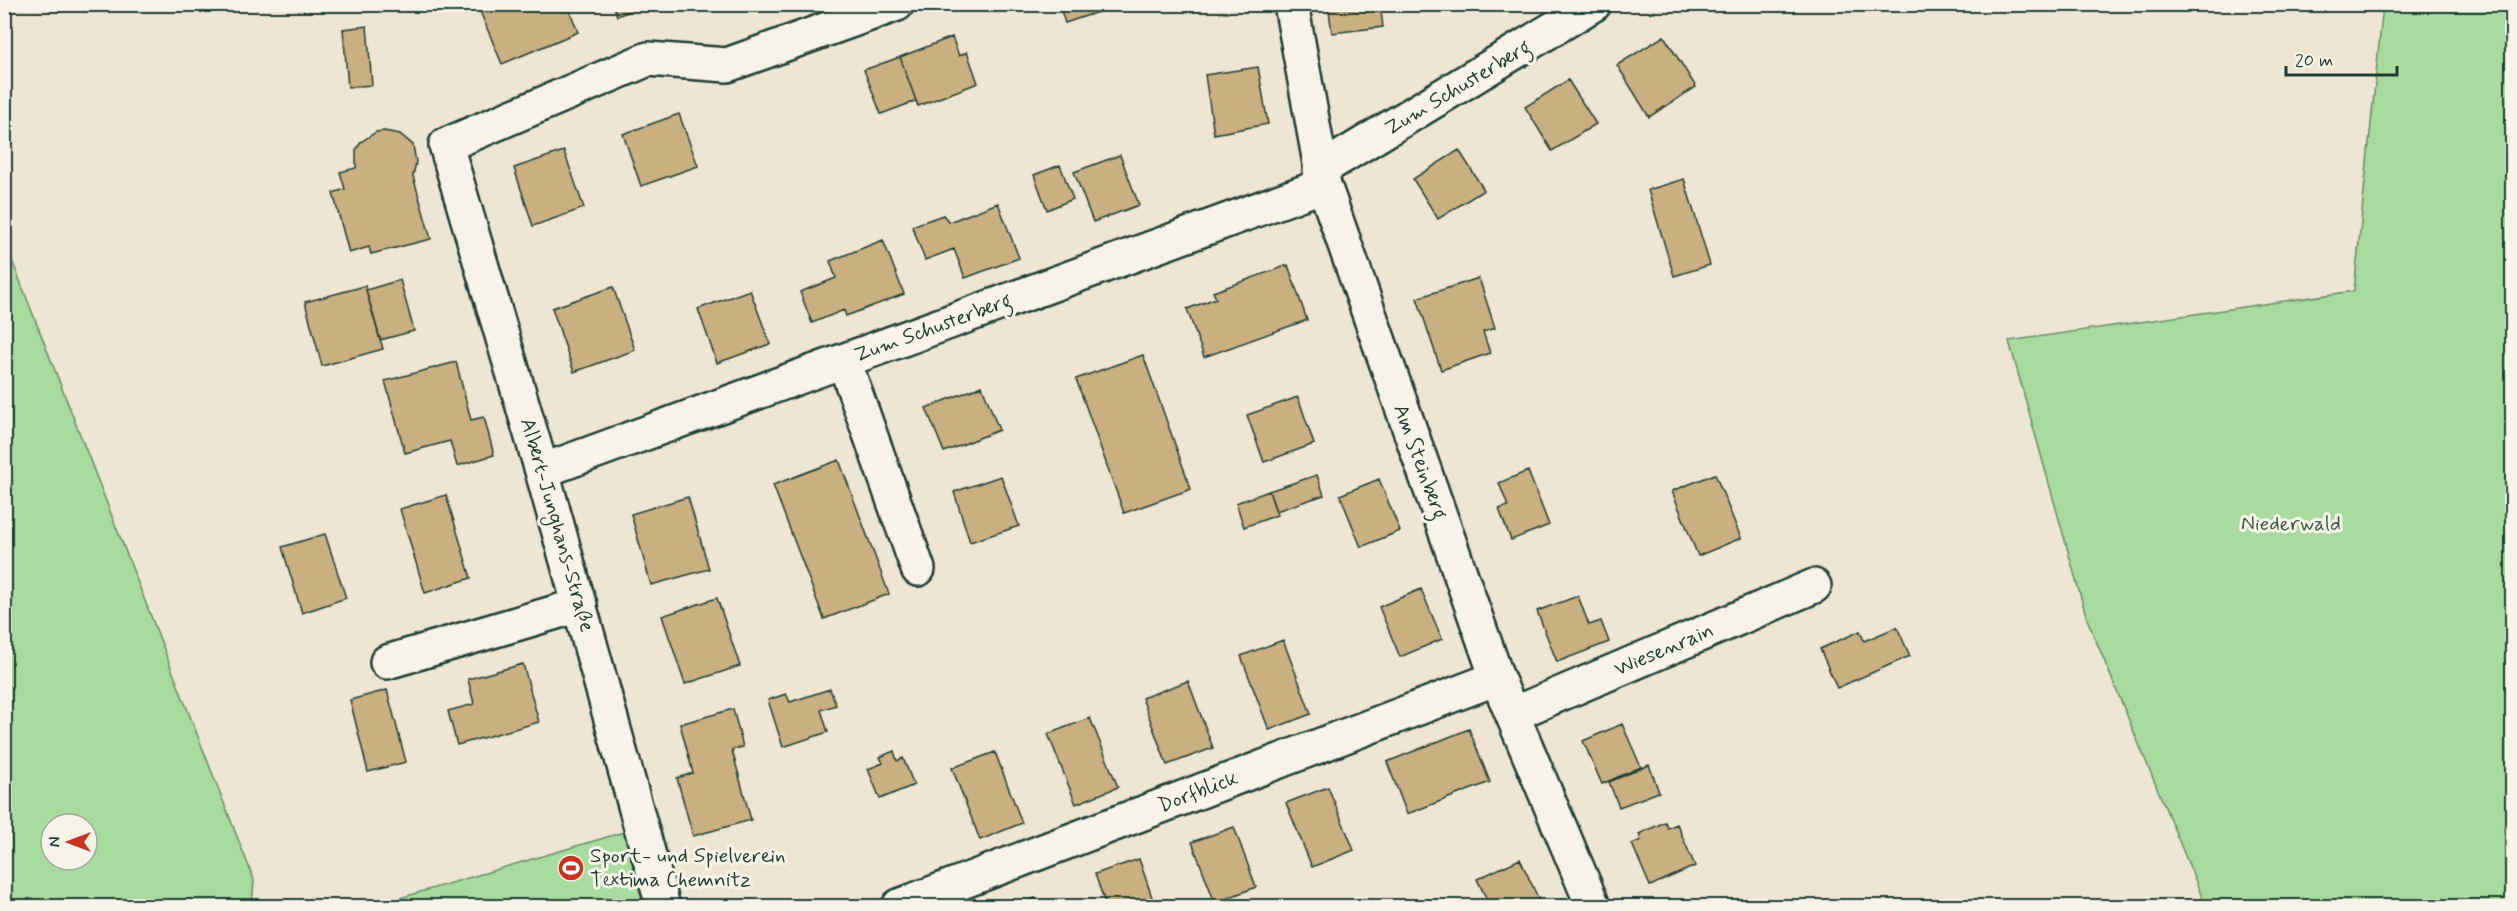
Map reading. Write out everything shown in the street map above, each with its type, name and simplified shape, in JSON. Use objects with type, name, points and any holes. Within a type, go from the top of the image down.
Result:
[{"type":"street","name":"Albert-Junghans-Straße","points":[[663,906],[543,471],[446,145],[648,59],[727,65],[897,4]]},
{"type":"street","name":"Am Steinberg","points":[[1291,4],[1322,178],[1497,678],[1593,906]]},
{"type":"street","name":"Zum Schusterberg","points":[[543,471],[844,360],[1322,178],[1594,4]]},
{"type":"street","points":[[844,360],[918,569]]},
{"type":"street","name":"Wiesenrain","points":[[1513,714],[1815,586]]},
{"type":"street","points":[[387,662],[580,605]]},
{"type":"street","name":"Dorfblick","points":[[899,906],[1497,678]]},
{"type":"green space","name":"Niederwald","points":[[2383,5],[2512,5],[2512,906],[2206,906],[2087,619],[2009,341],[2354,291]]},
{"type":"green space","points":[[4,240],[254,880],[252,906],[5,906]]},
{"type":"green space","name":"Sport- und Spielverein Textima Chemnitz","points":[[631,830],[651,906],[373,906]]},
{"type":"building","points":[[490,4],[567,4],[578,32],[502,64],[479,9]]},
{"type":"building","points":[[613,4],[650,4],[617,16]]},
{"type":"building","points":[[1059,4],[1122,4],[1065,23]]},
{"type":"building","points":[[1328,4],[1380,4],[1383,27],[1332,33]]},
{"type":"building","points":[[367,26],[372,85],[348,87],[343,29]]},
{"type":"building","points":[[1664,36],[1696,87],[1649,117],[1617,65]]},
{"type":"building","points":[[952,37],[959,56],[967,52],[978,83],[918,106],[900,57]]},
{"type":"building","points":[[900,57],[916,101],[881,114],[864,70]]},
{"type":"building","points":[[1258,67],[1268,124],[1214,134],[1205,75]]},
{"type":"building","points":[[1568,80],[1596,124],[1552,151],[1525,107]]},
{"type":"building","points":[[679,114],[698,166],[641,186],[623,134]]},
{"type":"building","points":[[376,132],[400,134],[413,145],[416,162],[413,176],[431,239],[371,254],[369,247],[349,253],[333,193],[345,189],[340,172],[356,168],[356,150],[361,142]]},
{"type":"building","points":[[1459,150],[1484,190],[1438,219],[1413,179]]},
{"type":"building","points":[[564,151],[584,208],[533,226],[514,168]]},
{"type":"building","points":[[1120,155],[1139,205],[1093,222],[1074,172]]},
{"type":"building","points":[[1060,165],[1073,199],[1047,210],[1034,175]]},
{"type":"building","points":[[1684,179],[1710,265],[1674,276],[1648,190]]},
{"type":"building","points":[[998,203],[1019,258],[965,278],[954,249],[925,260],[912,226],[943,215],[949,222]]},
{"type":"building","points":[[883,240],[904,294],[846,316],[844,310],[812,323],[800,292],[836,278],[830,261]]},
{"type":"building","points":[[1288,265],[1307,320],[1204,357],[1187,309],[1216,298],[1213,292]]},
{"type":"building","points":[[1479,278],[1495,328],[1483,332],[1490,353],[1441,370],[1417,298]]},
{"type":"building","points":[[400,280],[414,331],[380,340],[366,290]]},
{"type":"building","points":[[365,286],[383,349],[322,366],[305,302]]},
{"type":"building","points":[[613,287],[635,350],[574,372],[552,308]]},
{"type":"building","points":[[750,290],[770,344],[717,363],[698,309]]},
{"type":"building","points":[[1143,355],[1191,489],[1124,513],[1076,379]]},
{"type":"building","points":[[456,362],[471,420],[484,417],[494,455],[457,466],[450,441],[405,453],[385,381]]},
{"type":"building","points":[[982,386],[999,430],[944,452],[926,408]]},
{"type":"building","points":[[1298,397],[1314,444],[1264,462],[1247,415]]},
{"type":"building","points":[[839,460],[889,594],[824,619],[773,485]]},
{"type":"building","points":[[1528,471],[1549,525],[1511,540],[1499,509],[1508,506],[1499,483]]},
{"type":"building","points":[[1715,474],[1741,538],[1698,556],[1672,491]]},
{"type":"building","points":[[1317,475],[1324,495],[1276,511],[1269,491]]},
{"type":"building","points":[[1001,476],[1019,526],[970,542],[954,492]]},
{"type":"building","points":[[1379,479],[1400,531],[1361,547],[1340,495]]},
{"type":"building","points":[[1269,491],[1277,515],[1244,527],[1236,503]]},
{"type":"building","points":[[446,495],[471,578],[425,593],[400,509]]},
{"type":"building","points":[[688,497],[709,569],[651,585],[631,514]]},
{"type":"building","points":[[325,534],[346,598],[302,613],[282,547]]},
{"type":"building","points":[[1421,589],[1442,639],[1400,657],[1379,607]]},
{"type":"building","points":[[1578,596],[1589,625],[1601,621],[1609,642],[1557,662],[1537,611]]},
{"type":"building","points":[[717,598],[740,666],[685,684],[662,616]]},
{"type":"building","points":[[1897,627],[1910,656],[1837,688],[1820,649],[1860,631],[1864,641]]},
{"type":"building","points":[[1283,640],[1311,714],[1269,730],[1241,656]]},
{"type":"building","points":[[523,664],[539,722],[457,745],[448,711],[474,704],[468,679]]},
{"type":"building","points":[[1188,681],[1213,748],[1167,765],[1142,698]]},
{"type":"building","points":[[830,689],[836,705],[821,710],[828,732],[783,747],[768,700],[786,694],[790,702]]},
{"type":"building","points":[[387,690],[406,762],[368,772],[350,700]]},
{"type":"building","points":[[733,709],[743,747],[732,750],[751,820],[693,836],[677,778],[693,773],[680,724]]},
{"type":"building","points":[[1090,718],[1118,787],[1076,804],[1048,734]]},
{"type":"building","points":[[1622,724],[1641,767],[1602,784],[1583,741]]},
{"type":"building","points":[[1469,729],[1490,782],[1407,814],[1387,762]]},
{"type":"building","points":[[894,751],[897,761],[903,758],[914,785],[880,799],[868,769],[883,763],[880,757]]},
{"type":"building","points":[[995,752],[1022,823],[980,840],[952,768]]},
{"type":"building","points":[[1649,765],[1659,792],[1619,807],[1609,782]]},
{"type":"building","points":[[1328,787],[1354,850],[1312,867],[1286,803]]},
{"type":"building","points":[[1665,822],[1668,828],[1677,824],[1695,866],[1650,886],[1632,844],[1641,840],[1639,834]]},
{"type":"building","points":[[1234,827],[1256,887],[1215,903],[1192,842]]},
{"type":"building","points":[[1139,859],[1155,906],[1106,906],[1095,874]]},
{"type":"building","points":[[1520,859],[1540,902],[1531,906],[1490,906],[1477,879]]},
{"type":"building","points":[[1035,898],[1038,906],[1014,906]]},
{"type":"place","name":"Sport- und Spielverein Textima Chemnitz","points":[[571,868]]}]
